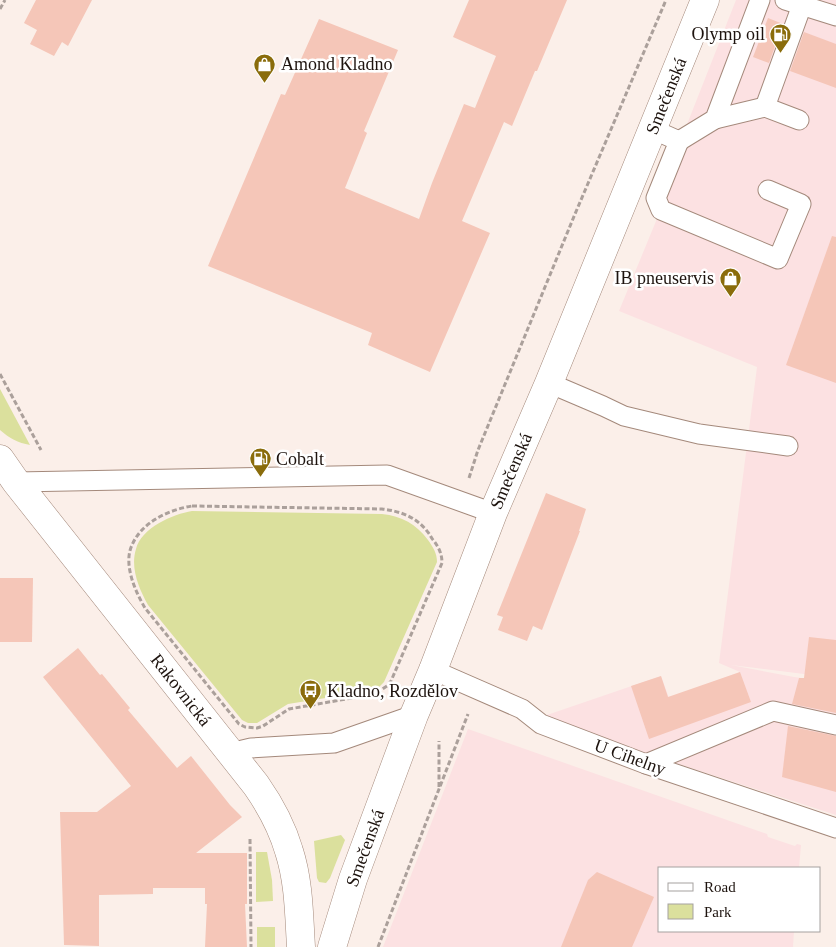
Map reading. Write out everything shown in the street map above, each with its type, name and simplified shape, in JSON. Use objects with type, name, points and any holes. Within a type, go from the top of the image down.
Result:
[{"type":"street","name":"Smečenská","points":[[332,947],[352,879],[493,513],[705,0]]},
{"type":"street","name":"Rakovnická","points":[[0,459],[16,482],[266,800],[275,815],[289,850],[297,890],[301,947]]},
{"type":"lane","points":[[715,119],[760,0]]},
{"type":"lane","points":[[765,107],[794,3],[836,16]]},
{"type":"lane","points":[[768,190],[801,204],[778,259],[661,210],[656,198],[679,141],[715,119],[765,107],[799,120]]},
{"type":"lane","points":[[652,129],[679,141]]},
{"type":"lane","points":[[548,383],[624,416],[699,434],[788,446]]},
{"type":"lane","points":[[16,482],[387,475],[493,513]]},
{"type":"lane","name":"U Cihelny","points":[[432,670],[522,709],[541,724],[646,764],[836,828]]},
{"type":"lane","points":[[646,764],[774,710],[836,725]]},
{"type":"lane","points":[[230,752],[251,748],[334,743],[414,715]]},
{"type":"path","points":[[0,10],[5,0]]},
{"type":"path","points":[[461,501],[478,450],[666,0]]},
{"type":"path","points":[[0,374],[41,450]]},
{"type":"path","points":[[442,557],[437,545],[422,525],[404,514],[393,510],[192,506],[168,512],[147,525],[131,546],[129,559],[133,584],[145,608],[239,724],[251,729],[262,726],[289,709],[375,694],[387,686],[442,562],[445,548]]},
{"type":"path","points":[[378,947],[478,689]]},
{"type":"path","points":[[250,834],[251,947]]},
{"type":"shaded area","points":[[736,0],[836,0],[836,678],[731,665],[794,677],[836,681],[836,815],[645,753],[544,716],[661,676],[669,698],[740,672],[719,663],[757,367],[619,311],[675,175],[684,132]]},
{"type":"shaded area","points":[[468,729],[767,834],[768,837],[795,846],[797,844],[801,845],[799,867],[658,867],[658,932],[794,932],[793,947],[383,947]]},
{"type":"green space","points":[[0,389],[30,445],[14,440],[0,430]]},
{"type":"green space","points":[[192,511],[382,514],[402,519],[419,529],[433,548],[437,562],[384,682],[379,687],[369,691],[288,704],[257,723],[248,723],[242,720],[148,605],[136,578],[134,556],[139,541],[144,535],[167,519]]},
{"type":"green space","points":[[341,835],[345,840],[330,878],[326,883],[319,882],[317,878],[314,841]]},
{"type":"green space","points":[[256,852],[267,852],[272,880],[273,901],[256,902]]},
{"type":"green space","points":[[257,927],[275,927],[275,947],[257,947]]},
{"type":"building","points":[[36,0],[92,0],[68,46],[62,42],[54,56],[30,44],[37,30],[24,23]]},
{"type":"building","points":[[469,0],[567,0],[512,126],[504,122],[462,221],[490,233],[430,372],[368,345],[372,333],[208,266],[281,94],[285,95],[319,19],[398,50],[364,131],[367,133],[345,188],[419,219],[464,104],[475,108],[496,56],[453,37]]},
{"type":"building","points":[[768,18],[783,24],[769,63],[753,57]]},
{"type":"building","points":[[804,32],[836,44],[836,88],[790,71]]},
{"type":"building","points":[[832,236],[836,237],[836,383],[786,365]]},
{"type":"building","points":[[546,493],[586,509],[580,531],[542,630],[533,626],[527,641],[498,630],[503,617],[497,615]]},
{"type":"building","points":[[0,578],[33,578],[32,642],[0,642]]},
{"type":"building","points":[[809,637],[836,640],[836,713],[792,704],[799,678],[804,678]]},
{"type":"building","points":[[78,648],[100,675],[102,674],[130,708],[128,710],[177,768],[191,756],[230,805],[242,817],[196,853],[247,853],[247,904],[245,904],[247,947],[205,947],[207,904],[205,904],[205,888],[153,888],[153,894],[99,895],[99,946],[64,945],[60,812],[97,812],[131,786],[43,677]]},
{"type":"building","points":[[740,672],[751,702],[649,739],[631,686],[661,676],[668,697]]},
{"type":"building","points":[[788,726],[836,736],[836,792],[782,777]]},
{"type":"building","points":[[597,872],[654,897],[632,947],[561,947],[588,880]]},
{"type":"place","name":"Olymp oil","points":[[781,53]]},
{"type":"place","name":"Amond Kladno","points":[[265,83]]},
{"type":"place","name":"IB pneuservis","points":[[730,297]]},
{"type":"place","name":"Cobalt","points":[[260,478]]},
{"type":"place","name":"Kladno, Rozdělov","points":[[311,710]]}]
